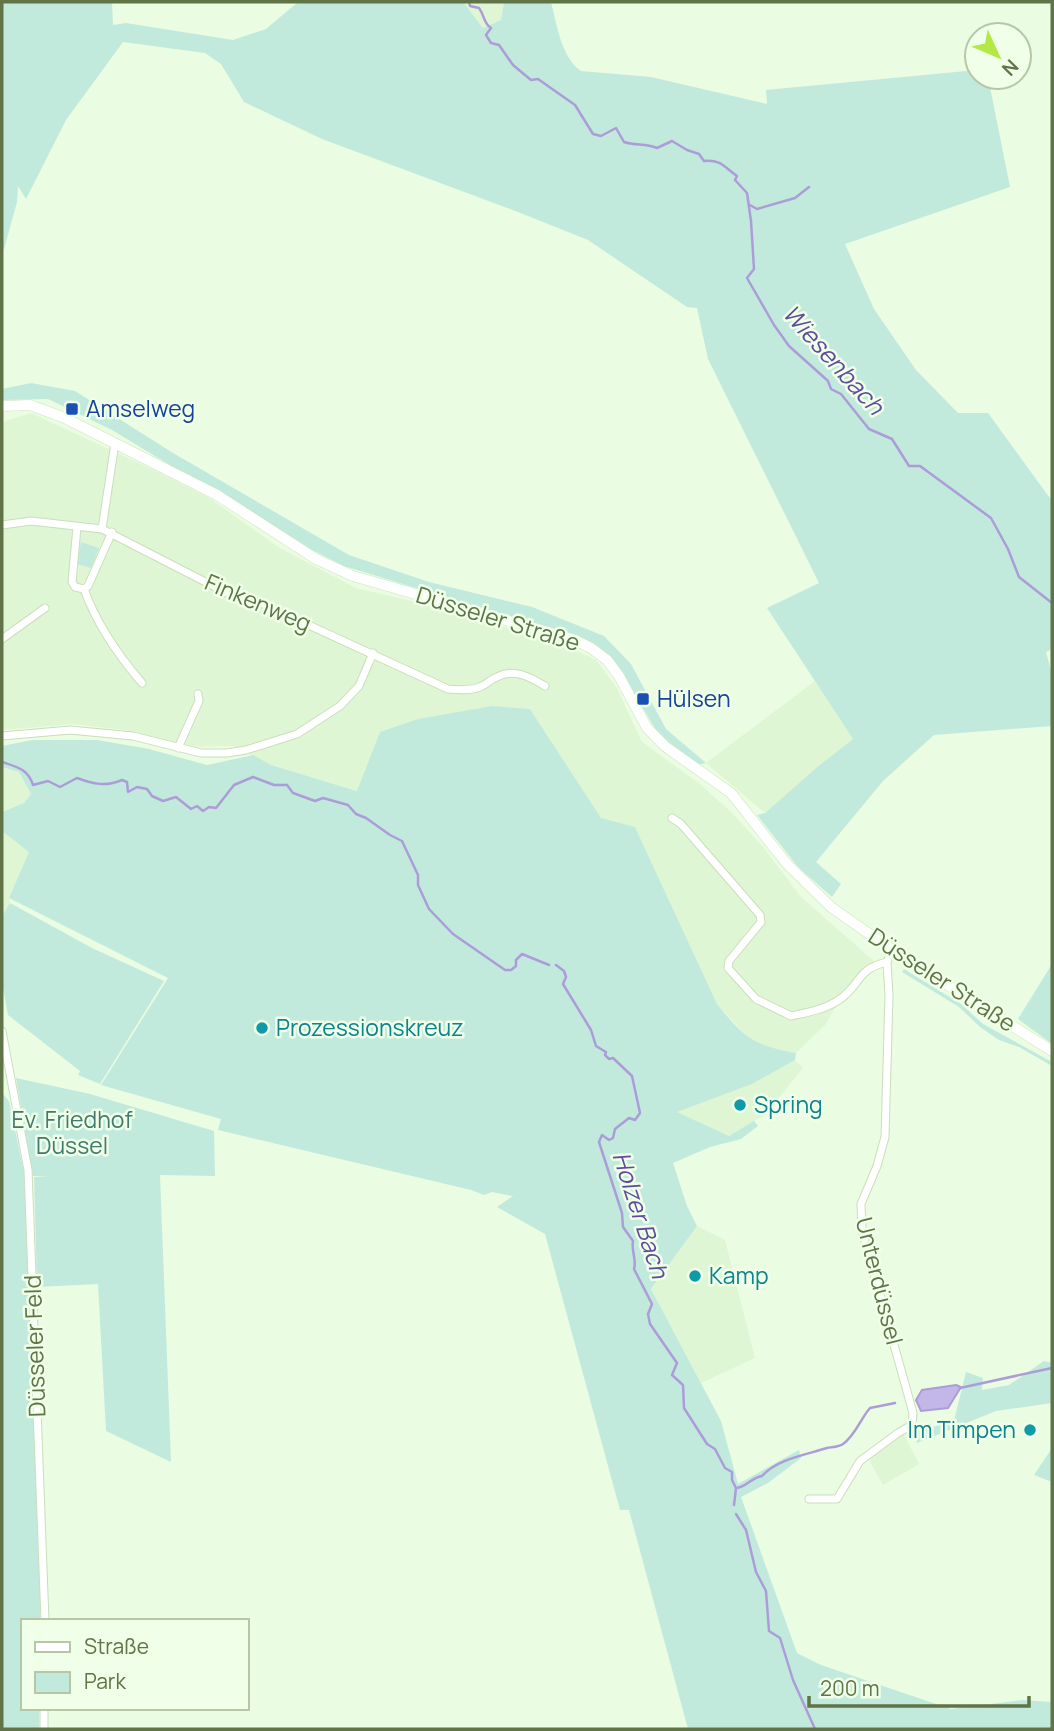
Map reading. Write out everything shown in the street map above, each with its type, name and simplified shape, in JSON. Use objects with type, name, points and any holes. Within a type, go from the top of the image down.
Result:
[{"type":"main road","name":"Düsseler Straße","points":[[2,406],[37,406],[115,443],[217,495],[316,559],[353,576],[575,640],[591,648],[615,669],[647,728],[666,747],[731,793],[787,863],[831,907],[892,950],[1052,1051]]},
{"type":"street","points":[[102,529],[115,443]]},
{"type":"street","name":"Finkenweg","points":[[2,525],[30,520],[111,532],[227,593],[254,600],[448,689],[481,687],[498,676],[514,673],[530,677],[545,686]]},
{"type":"street","points":[[77,527],[72,582],[75,587],[84,589]]},
{"type":"street","points":[[84,589],[88,586],[111,532]]},
{"type":"street","points":[[84,589],[115,651],[142,683]]},
{"type":"street","points":[[2,639],[45,608]]},
{"type":"street","points":[[2,736],[70,730],[133,736],[201,752],[227,754],[246,750],[297,734],[340,706],[359,686],[373,653]]},
{"type":"street","points":[[178,748],[198,701],[198,694]]},
{"type":"street","points":[[672,818],[681,824],[760,915],[761,922],[729,961],[728,968],[756,999],[791,1016],[823,1008],[845,996],[866,971],[887,962],[892,950]]},
{"type":"street","name":"Unterdüssel","points":[[809,1499],[837,1499],[860,1461],[912,1425],[913,1413],[862,1231],[862,1204],[885,1137],[889,995],[887,962]]},
{"type":"street","name":"Düsseler Feld","points":[[2,1031],[28,1170],[45,1619]]},
{"type":"street","points":[[44,1710],[44,1729]]},
{"type":"shaded area","points":[[463,2],[504,2],[501,20],[483,28]]},
{"type":"shaded area","points":[[31,413],[211,499],[278,547],[356,588],[507,628],[571,648],[596,660],[617,688],[642,742],[700,784],[732,813],[764,848],[800,896],[876,963],[842,995],[826,1024],[796,1053],[767,1048],[750,1040],[717,1004],[635,827],[601,819],[530,709],[358,791],[271,765],[233,746],[189,747],[125,730],[73,724],[2,730],[2,422]]},
{"type":"shaded area","points":[[815,681],[853,739],[765,813],[706,763]]},
{"type":"shaded area","points":[[2,767],[19,772],[31,794],[24,803],[2,812]]},
{"type":"shaded area","points":[[2,831],[30,851],[9,898],[10,903],[2,916]]},
{"type":"shaded area","points":[[795,1060],[803,1068],[765,1115],[729,1136],[676,1112],[752,1084]]},
{"type":"shaded area","points":[[697,1226],[725,1240],[755,1358],[701,1383],[651,1289]]},
{"type":"shaded area","points":[[956,1385],[961,1387],[948,1408],[921,1411],[916,1400],[922,1390]]},
{"type":"shaded area","points":[[903,1433],[919,1464],[883,1485],[869,1460]]},
{"type":"green space","points":[[2,2],[112,2],[113,25],[126,23],[233,40],[266,29],[298,2],[463,2],[483,28],[501,20],[504,2],[551,2],[564,49],[581,71],[651,77],[767,104],[766,90],[963,71],[963,91],[991,91],[1010,187],[845,244],[874,309],[916,370],[958,413],[988,413],[1052,501],[1052,649],[1046,652],[1052,674],[1052,726],[934,735],[883,781],[816,862],[841,884],[832,897],[798,867],[757,815],[765,813],[853,739],[767,608],[819,583],[708,359],[697,308],[687,307],[588,240],[322,139],[244,102],[221,64],[205,53],[123,42],[66,120],[26,199],[18,186],[17,202],[2,250]]},
{"type":"green space","points":[[31,383],[75,391],[173,453],[349,555],[429,582],[532,607],[604,636],[631,664],[666,729],[706,763],[697,765],[659,735],[614,660],[600,648],[581,639],[344,566],[300,544],[112,430],[48,399],[2,400],[2,389]]},
{"type":"green space","points":[[81,542],[99,548],[91,568],[77,564]]},
{"type":"green space","points":[[492,706],[530,709],[601,818],[635,827],[717,1004],[750,1038],[769,1047],[796,1053],[795,1060],[752,1084],[677,1112],[729,1136],[754,1121],[758,1126],[741,1139],[710,1147],[673,1163],[687,1206],[697,1226],[651,1289],[721,1421],[738,1484],[799,1450],[801,1458],[768,1483],[741,1497],[797,1653],[821,1665],[951,1709],[1022,1700],[1052,1702],[1052,1729],[688,1729],[629,1510],[620,1510],[545,1234],[497,1207],[513,1196],[492,1192],[484,1195],[218,1130],[221,1119],[101,1085],[168,978],[9,898],[29,852],[2,831],[2,812],[24,803],[31,794],[19,772],[2,767],[2,746],[32,740],[97,740],[149,749],[207,765],[253,755],[271,765],[357,791],[380,732],[418,719]]},
{"type":"green space","points":[[10,903],[92,948],[164,981],[100,1084],[78,1075],[80,1071],[8,1015],[2,982],[2,916]]},
{"type":"green space","points":[[1052,964],[1052,1044],[1018,1019]]},
{"type":"green space","points":[[904,969],[961,1004],[983,1024],[1052,1062],[1052,1066],[1019,1047],[999,1040],[959,1007],[902,972]]},
{"type":"green space","name":"Ev. Friedhof Düssel","points":[[16,1078],[90,1094],[214,1131],[215,1176],[160,1175],[171,1462],[106,1431],[98,1284],[37,1287],[34,1177],[49,1176],[33,1176]]},
{"type":"green space","points":[[2,1093],[9,1101],[26,1182],[41,1548],[40,1619],[21,1619],[21,1710],[39,1710],[39,1729],[2,1729]]},
{"type":"green space","points":[[1044,1361],[1052,1363],[1052,1403],[996,1411],[917,1443],[915,1432],[954,1421],[966,1372],[983,1378],[982,1390],[1009,1385]]},
{"type":"green space","points":[[1052,1448],[1052,1482],[1034,1475]]},
{"type":"waterway","name":"Wiesenbach","points":[[469,2],[470,6],[479,8],[491,28],[486,35],[491,43],[499,45],[513,65],[531,80],[538,79],[575,105],[593,134],[601,136],[616,128],[624,142],[657,148],[672,141],[699,154],[704,161],[719,163],[737,176],[735,180],[747,193],[751,221],[754,269],[747,278],[789,346],[828,381],[831,389],[841,394],[869,429],[892,439],[909,466],[920,466],[991,518],[1019,577],[1052,603]]},
{"type":"waterway","points":[[750,205],[757,209],[795,198],[809,187]]},
{"type":"waterway","name":"Holzer Bach","points":[[2,762],[25,772],[33,785],[48,781],[60,787],[77,778],[100,784],[122,780],[127,782],[128,792],[137,787],[147,789],[152,796],[163,801],[176,797],[191,809],[197,806],[203,811],[209,807],[216,808],[234,785],[253,777],[274,785],[287,785],[293,793],[315,801],[323,798],[348,805],[356,814],[402,841],[418,875],[418,885],[429,909],[453,934],[505,970],[516,966],[516,960],[522,954],[549,965]]},
{"type":"waterway","name":"Holzer Bach","points":[[556,965],[564,971],[566,977],[563,984],[591,1030],[596,1046],[632,1076],[640,1113],[635,1120],[629,1118],[615,1129],[613,1138],[609,1140],[602,1135],[599,1142],[622,1213],[623,1227],[633,1241],[634,1269],[652,1304],[648,1314],[650,1324],[677,1363],[672,1375],[683,1385],[684,1408],[707,1444],[715,1449],[725,1468],[732,1472],[736,1488],[734,1505]]},
{"type":"waterway","points":[[960,1388],[1052,1368]]},
{"type":"waterway","points":[[736,1488],[762,1476],[775,1465],[841,1445],[851,1436],[870,1408],[895,1403]]},
{"type":"waterway","name":"Holzer Bach","points":[[736,1514],[746,1530],[756,1572],[766,1591],[769,1631],[780,1638],[793,1680],[815,1729]]},
{"type":"place","name":"Amselweg","points":[[72,409]]},
{"type":"place","name":"Hülsen","points":[[643,699]]},
{"type":"place","name":"Prozessionskreuz","points":[[262,1028]]},
{"type":"place","name":"Spring","points":[[740,1105]]},
{"type":"place","name":"Kamp","points":[[695,1276]]},
{"type":"place","name":"Im Timpen","points":[[1030,1430]]}]
